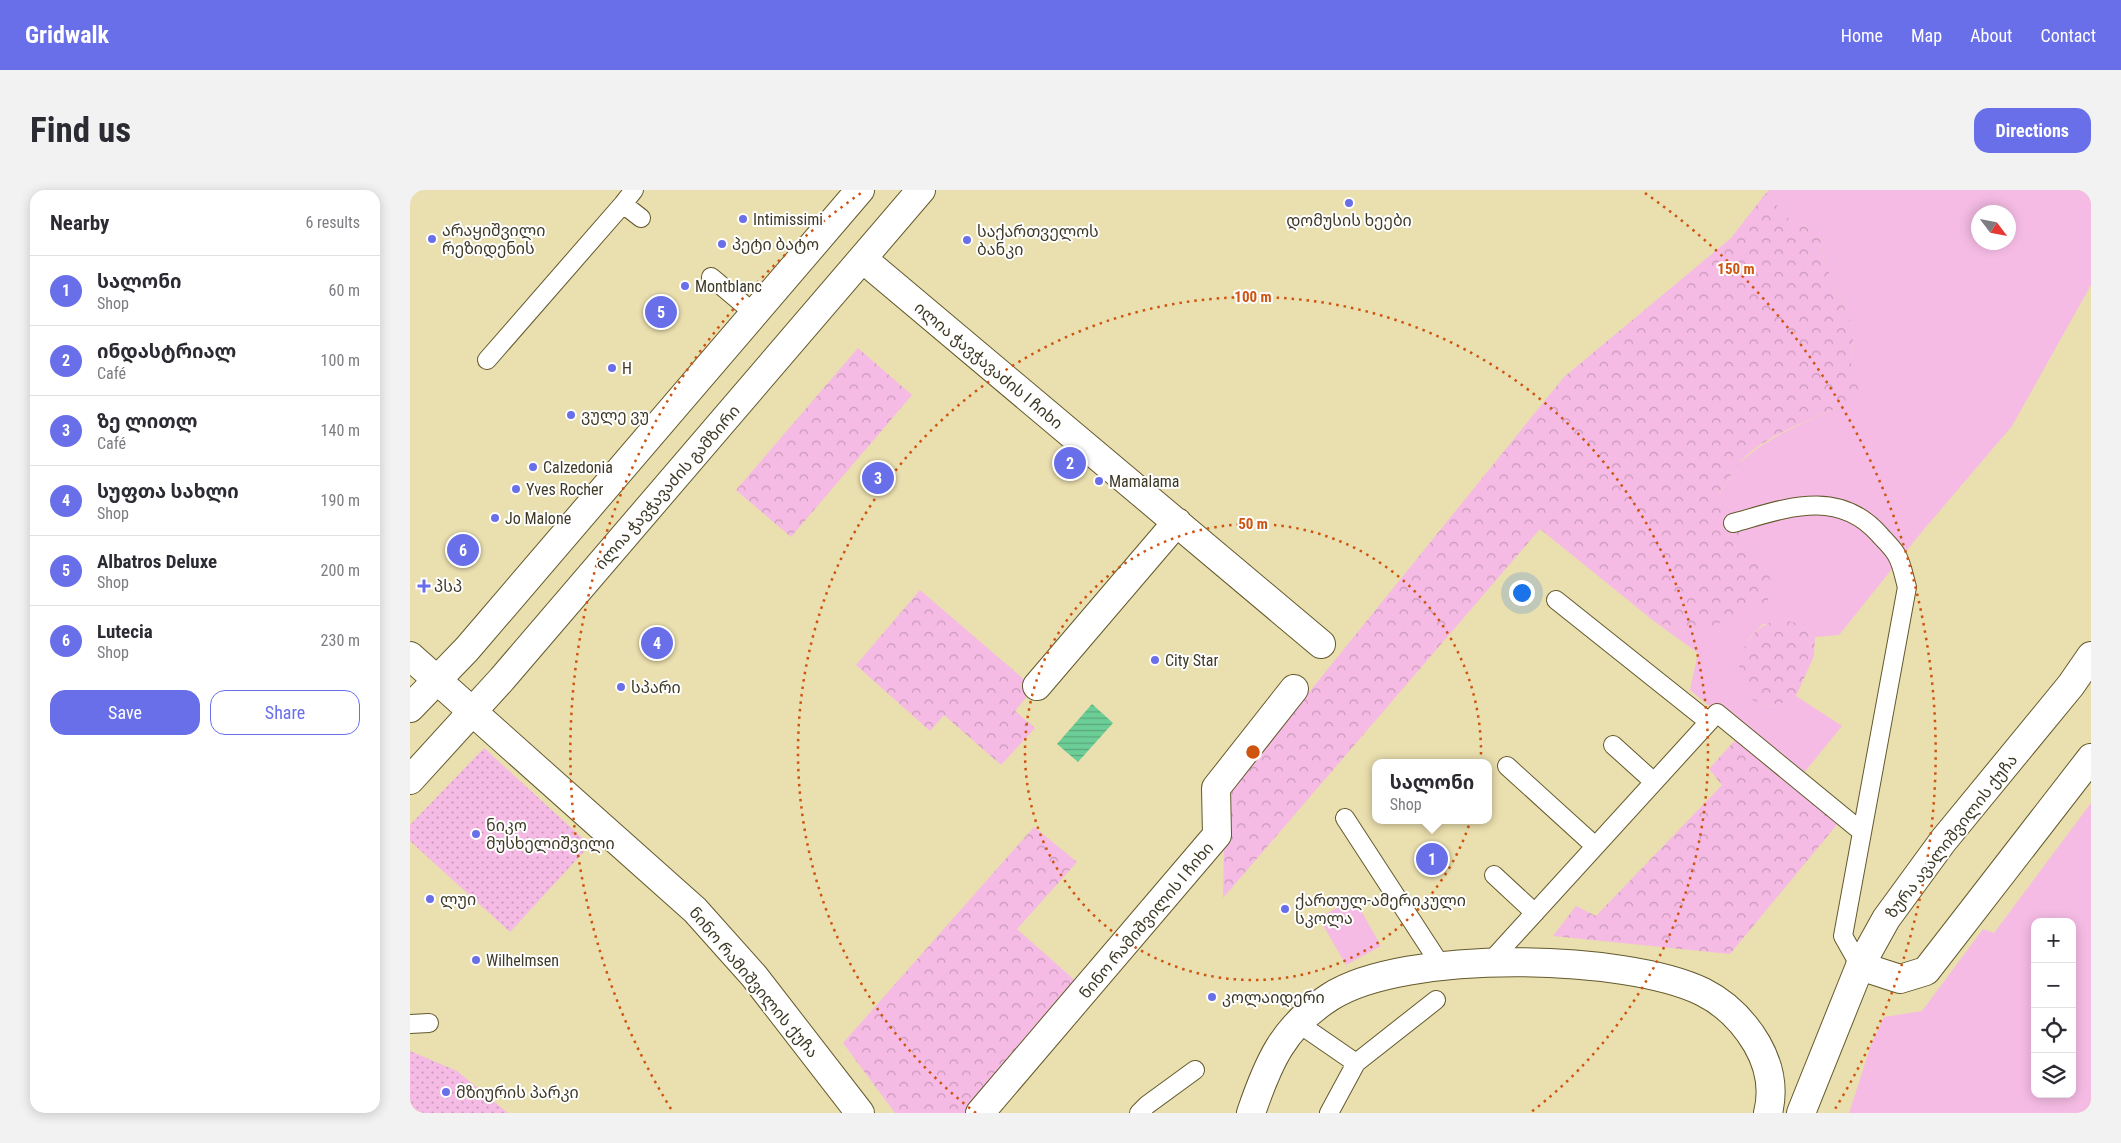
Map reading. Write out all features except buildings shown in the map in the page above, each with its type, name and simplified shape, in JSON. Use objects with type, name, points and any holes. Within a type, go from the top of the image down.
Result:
[{"type":"street","points":[[410,708],[467,648],[860,190]]},
{"type":"street","name":"ილია ჭავჭავაძის გამზირი","points":[[410,780],[473,713],[921,190]]},
{"type":"street","name":"ილია ჭავჭავაძის I ჩიხი","points":[[862,259],[1321,644]]},
{"type":"street","points":[[1037,686],[1177,522]]},
{"type":"street","name":"ნინო რამიშვილის ქუჩა","points":[[410,656],[684,899],[708,923],[754,976],[860,1113]]},
{"type":"street","name":"ზურა ავალიშვილის ქუჩა","points":[[1800,1113],[1860,966],[1886,919],[1943,841],[2071,685],[2091,656]]},
{"type":"street","name":"ნინო რამიშვილის I ჩიხი","points":[[980,1113],[1217,835],[1216,788],[1294,689]]},
{"type":"street","points":[[1860,966],[1900,979],[1926,971],[2091,758]]},
{"type":"street","points":[[1251,1113],[1266,1068],[1278,1048],[1298,1023],[1330,996],[1363,982],[1400,970],[1440,964],[1550,963],[1626,970],[1670,980],[1704,992],[1745,1024],[1766,1060],[1771,1082],[1768,1113]]},
{"type":"lane","points":[[488,360],[634,190]]},
{"type":"lane","points":[[623,204],[641,218]]},
{"type":"lane","points":[[711,277],[755,314]]},
{"type":"lane","points":[[1733,523],[1790,507],[1815,504],[1836,507],[1855,514],[1867,523],[1896,554],[1907,587],[1843,936],[1860,966]]},
{"type":"lane","points":[[1556,600],[1709,722]]},
{"type":"lane","points":[[1489,963],[1717,713],[1862,832]]},
{"type":"lane","points":[[1613,745],[1654,782]]},
{"type":"lane","points":[[1507,766],[1595,846]]},
{"type":"lane","points":[[1345,818],[1440,964]]},
{"type":"lane","points":[[1494,875],[1535,913]]},
{"type":"lane","points":[[1329,1113],[1356,1063],[1436,1000]]},
{"type":"lane","points":[[410,1024],[429,1023]]},
{"type":"lane","points":[[1298,1023],[1356,1063]]},
{"type":"lane","points":[[1139,1113],[1195,1070]]},
{"type":"green space","points":[[1769,190],[2091,190],[2091,285],[2012,426],[1920,534],[1839,635],[1815,637],[1797,623],[1763,624],[1750,637],[1737,661],[1753,700],[1774,707],[1796,696],[1842,726],[1798,780],[1690,690],[1698,653],[1655,622],[1686,632],[1770,576],[1733,523],[1719,495],[1737,466],[1753,451],[1782,433],[1860,397],[1851,365],[1854,329],[1825,264],[1819,231],[1791,221],[1766,193]]},
{"type":"green space","points":[[1766,193],[1791,221],[1819,231],[1825,264],[1854,329],[1851,365],[1861,397],[1795,426],[1762,444],[1738,465],[1719,494],[1733,523],[1770,576],[1768,602],[1704,630],[1686,632],[1655,622],[1540,529],[1223,898],[1225,796],[1564,377],[1731,238]]},
{"type":"green space","points":[[858,348],[912,395],[791,537],[736,490]]},
{"type":"green space","points":[[920,590],[1034,688],[1015,711],[1035,728],[1001,765],[944,715],[930,731],[856,665]]},
{"type":"green space","points":[[1778,619],[1797,623],[1815,637],[1814,656],[1796,696],[1774,707],[1752,700],[1737,661],[1757,630]]},
{"type":"green space","points":[[1738,737],[1840,821],[1730,954],[1553,936],[1576,906],[1596,916],[1722,785],[1709,769]]},
{"type":"green space","points":[[484,748],[590,845],[510,932],[410,841],[410,825]]},
{"type":"green space","points":[[2091,803],[2091,1113],[1849,1113],[1871,1045],[1884,1017],[1922,1011],[1983,929],[1994,933]]},
{"type":"green space","points":[[1034,827],[1077,862],[1017,929],[1079,984],[966,1113],[895,1113],[843,1043]]},
{"type":"green space","points":[[1354,898],[1381,946],[1346,965],[1319,918]]},
{"type":"green space","name":"მზიურის პარკი","points":[[410,1051],[457,1071],[508,1113],[410,1113]]},
{"type":"shaded area","points":[[1092,704],[1113,723],[1078,762],[1057,744]]},
{"type":"place","name":"დომუსის ხეები","points":[[1349,203]]},
{"type":"place","name":"Intimissimi","points":[[743,219]]},
{"type":"place","name":"არაყიშვილი რეზიდენის","points":[[432,239]]},
{"type":"place","name":"საქართველოს ბანკი","points":[[967,240]]},
{"type":"place","name":"პეტი ბატო","points":[[722,244]]},
{"type":"place","name":"Montblanc","points":[[685,286]]},
{"type":"place","name":"Albatros Deluxe","points":[[661,312]]},
{"type":"place","name":"H","points":[[612,368]]},
{"type":"place","name":"ვულე ვუ","points":[[571,415]]},
{"type":"place","name":"ინდასტრიალ","points":[[1070,463]]},
{"type":"place","name":"Calzedonia","points":[[533,467]]},
{"type":"place","name":"ზე ლითლ","points":[[878,478]]},
{"type":"place","name":"Mamalama","points":[[1099,481]]},
{"type":"place","name":"Yves Rocher","points":[[516,489]]},
{"type":"place","name":"Jo Malone","points":[[495,518]]},
{"type":"place","name":"Lutecia","points":[[463,550]]},
{"type":"place","name":"პსპ","points":[[424,586]]},
{"type":"place","name":"სუფთა სახლი","points":[[657,643]]},
{"type":"place","name":"City Star","points":[[1155,660]]},
{"type":"place","name":"სპარი","points":[[621,687]]},
{"type":"place","name":"ნიკო მუსხელიშვილი","points":[[476,834]]},
{"type":"place","name":"სალონი","points":[[1432,859]]},
{"type":"place","name":"ლუი","points":[[430,899]]},
{"type":"place","name":"ქართულ-ამერიკული სკოლა","points":[[1285,909]]},
{"type":"place","name":"Wilhelmsen","points":[[476,960]]},
{"type":"place","name":"კოლაიდერი","points":[[1212,997]]},
{"type":"place","name":"მზიურის პარკი","points":[[446,1092]]}]
